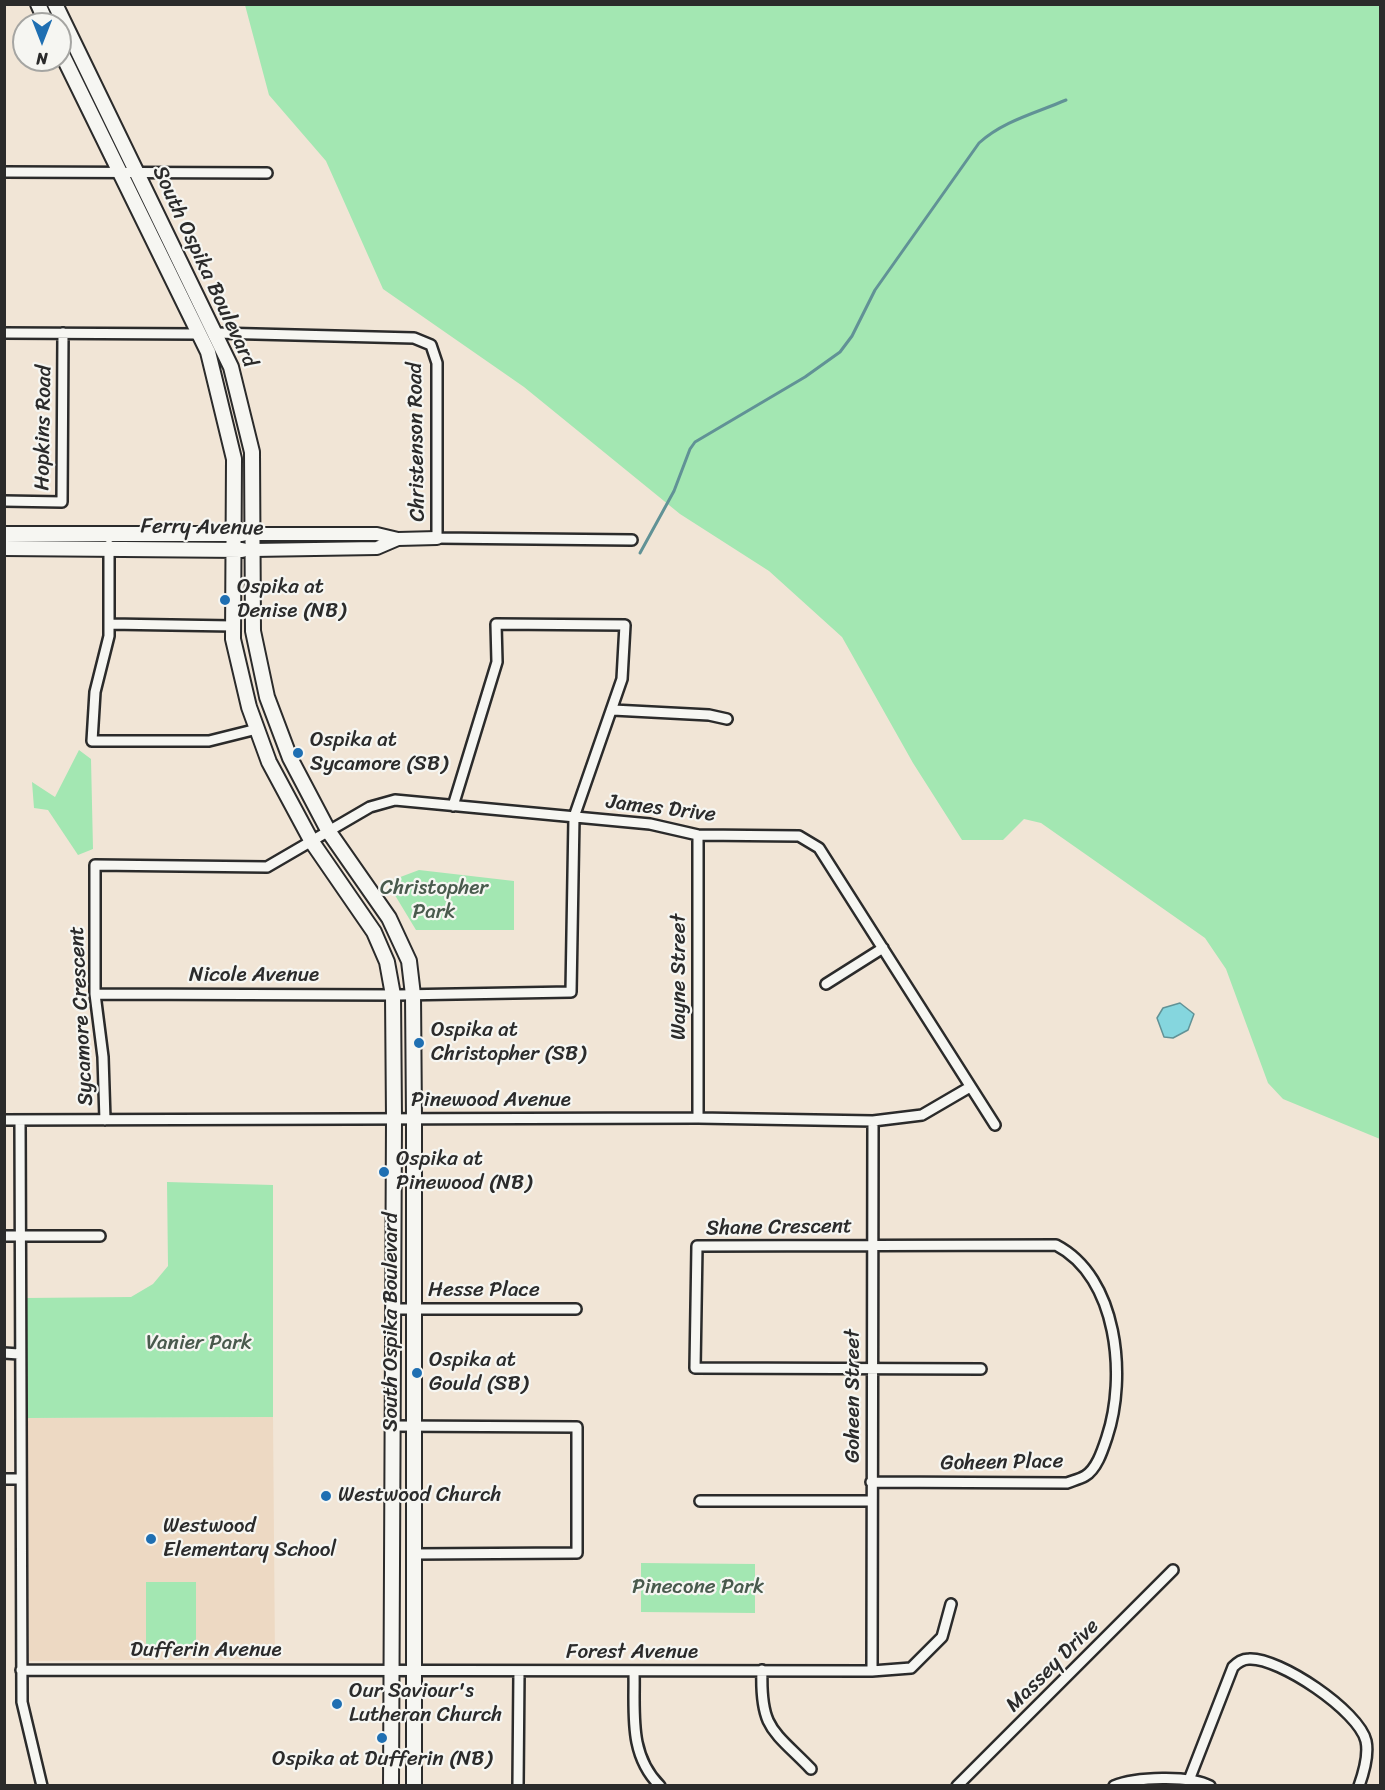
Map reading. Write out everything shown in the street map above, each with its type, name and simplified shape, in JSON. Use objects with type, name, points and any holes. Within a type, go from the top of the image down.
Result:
[{"type":"main road","name":"South Ospika Boulevard","points":[[55,4],[231,367],[252,452],[253,631],[267,697],[290,758],[329,832],[389,918],[409,961],[413,994],[414,1119],[414,1785]]},
{"type":"main road","name":"South Ospika Boulevard","points":[[71,72],[208,352],[234,459],[233,639],[257,729],[269,762],[312,842],[374,932],[387,962],[393,995],[394,1119],[392,1785]]},
{"type":"main road","name":"Ferry Avenue","points":[[4,534],[253,550]]},
{"type":"main road","name":"Ferry Avenue","points":[[4,548],[253,534]]},
{"type":"street","points":[[4,172],[267,172]]},
{"type":"street","points":[[4,333],[198,334]]},
{"type":"street","name":"Hopkins Road","points":[[4,501],[62,502],[63,333]]},
{"type":"street","name":"Christenson Road","points":[[216,333],[414,338],[431,345],[437,363],[437,538]]},
{"type":"street","name":"Ferry Avenue","points":[[253,534],[377,534],[398,539],[632,540]]},
{"type":"street","name":"Ferry Avenue","points":[[253,550],[377,548],[398,539]]},
{"type":"street","points":[[109,541],[109,636],[95,692],[93,741],[209,741],[257,729]]},
{"type":"street","points":[[109,624],[233,626]]},
{"type":"street","points":[[453,806],[497,662],[496,624],[625,625],[622,679],[574,817]]},
{"type":"street","points":[[613,710],[709,715],[726,719]]},
{"type":"street","name":"James Drive","points":[[329,832],[370,807],[395,800],[650,824],[698,835],[799,836],[819,848],[995,1125]]},
{"type":"street","name":"Nicole Avenue","points":[[95,994],[393,995],[572,992],[574,817]]},
{"type":"street","name":"Sycamore Crescent","points":[[105,1120],[103,1057],[95,994],[94,865],[267,867],[329,832]]},
{"type":"street","name":"Wayne Street","points":[[698,835],[698,1118]]},
{"type":"street","points":[[826,984],[883,948]]},
{"type":"street","name":"Pinewood Avenue","points":[[4,1120],[698,1118],[873,1121],[922,1115],[970,1087]]},
{"type":"street","points":[[20,1120],[19,1354],[22,1702],[42,1785]]},
{"type":"street","name":"Goheen Street","points":[[872,1671],[873,1121]]},
{"type":"street","points":[[4,1236],[100,1236]]},
{"type":"street","name":"Shane Crescent","points":[[872,1369],[695,1368],[695,1356],[696,1246],[873,1245]]},
{"type":"street","name":"Goheen Place","points":[[871,1482],[1067,1483],[1086,1476],[1101,1455],[1113,1418],[1118,1370],[1113,1330],[1095,1285],[1072,1254],[1056,1245],[873,1245]]},
{"type":"street","name":"Hesse Place","points":[[393,1309],[576,1309]]},
{"type":"street","points":[[4,1353],[19,1354]]},
{"type":"street","points":[[872,1369],[981,1369]]},
{"type":"street","points":[[393,1426],[577,1427],[577,1553],[413,1554]]},
{"type":"street","points":[[4,1479],[20,1479]]},
{"type":"street","points":[[700,1501],[871,1502]]},
{"type":"street","name":"Massey Drive","points":[[957,1785],[1173,1570]]},
{"type":"street","name":"Forest Avenue","points":[[392,1669],[872,1671],[911,1668],[942,1637],[951,1604]]},
{"type":"street","points":[[1189,1780],[1233,1667],[1241,1660],[1252,1659],[1304,1678],[1325,1694],[1360,1729],[1366,1739],[1367,1753],[1359,1785]]},
{"type":"street","name":"Dufferin Avenue","points":[[21,1670],[392,1669]]},
{"type":"street","points":[[762,1670],[761,1701],[767,1723],[811,1769]]},
{"type":"street","points":[[518,1785],[519,1671]]},
{"type":"street","points":[[634,1671],[635,1745],[641,1762],[660,1785]]},
{"type":"street","points":[[1114,1785],[1135,1780],[1189,1780],[1210,1785]]},
{"type":"street","points":[[392,1785],[403,1785]]},
{"type":"shaded area","name":"Westwood Elementary School","points":[[273,1417],[275,1659],[29,1661],[28,1418]]},
{"type":"green space","points":[[245,5],[1380,5],[1380,1139],[1283,1099],[1268,1083],[1226,969],[1205,938],[1041,823],[1024,819],[1003,840],[962,840],[913,763],[842,637],[769,571],[680,514],[524,387],[383,289],[326,161],[269,95]]},
{"type":"green space","points":[[79,750],[91,759],[93,849],[78,855],[48,810],[34,808],[32,782],[55,797]]},
{"type":"green space","name":"Christopher Park","points":[[419,870],[514,881],[514,930],[416,930],[387,882]]},
{"type":"green space","name":"Vanier Park","points":[[167,1182],[273,1185],[273,1417],[28,1418],[26,1298],[131,1297],[153,1284],[168,1266]]},
{"type":"green space","name":"Pinecone Park","points":[[641,1563],[755,1564],[755,1613],[641,1612]]},
{"type":"green space","points":[[146,1582],[196,1582],[196,1649],[146,1649]]},
{"type":"water","points":[[1180,1003],[1194,1014],[1188,1030],[1173,1038],[1164,1037],[1157,1018],[1163,1008]]},
{"type":"waterway","points":[[640,553],[674,491],[690,449],[695,442],[805,377],[840,352],[852,336],[875,290],[979,143],[1009,123],[1066,100]]},
{"type":"place","name":"Ospika at Denise (NB)","points":[[225,600]]},
{"type":"place","name":"Ospika at Sycamore (SB)","points":[[298,753]]},
{"type":"place","name":"Ospika at Christopher (SB)","points":[[419,1043]]},
{"type":"place","name":"Ospika at Pinewood (NB)","points":[[384,1172]]},
{"type":"place","name":"Ospika at Gould (SB)","points":[[417,1373]]},
{"type":"place","name":"Westwood Church","points":[[326,1496]]},
{"type":"place","name":"Westwood Elementary School","points":[[151,1539]]},
{"type":"place","name":"Our Saviour's Lutheran Church","points":[[337,1704]]},
{"type":"place","name":"Ospika at Dufferin (NB)","points":[[382,1738]]}]
